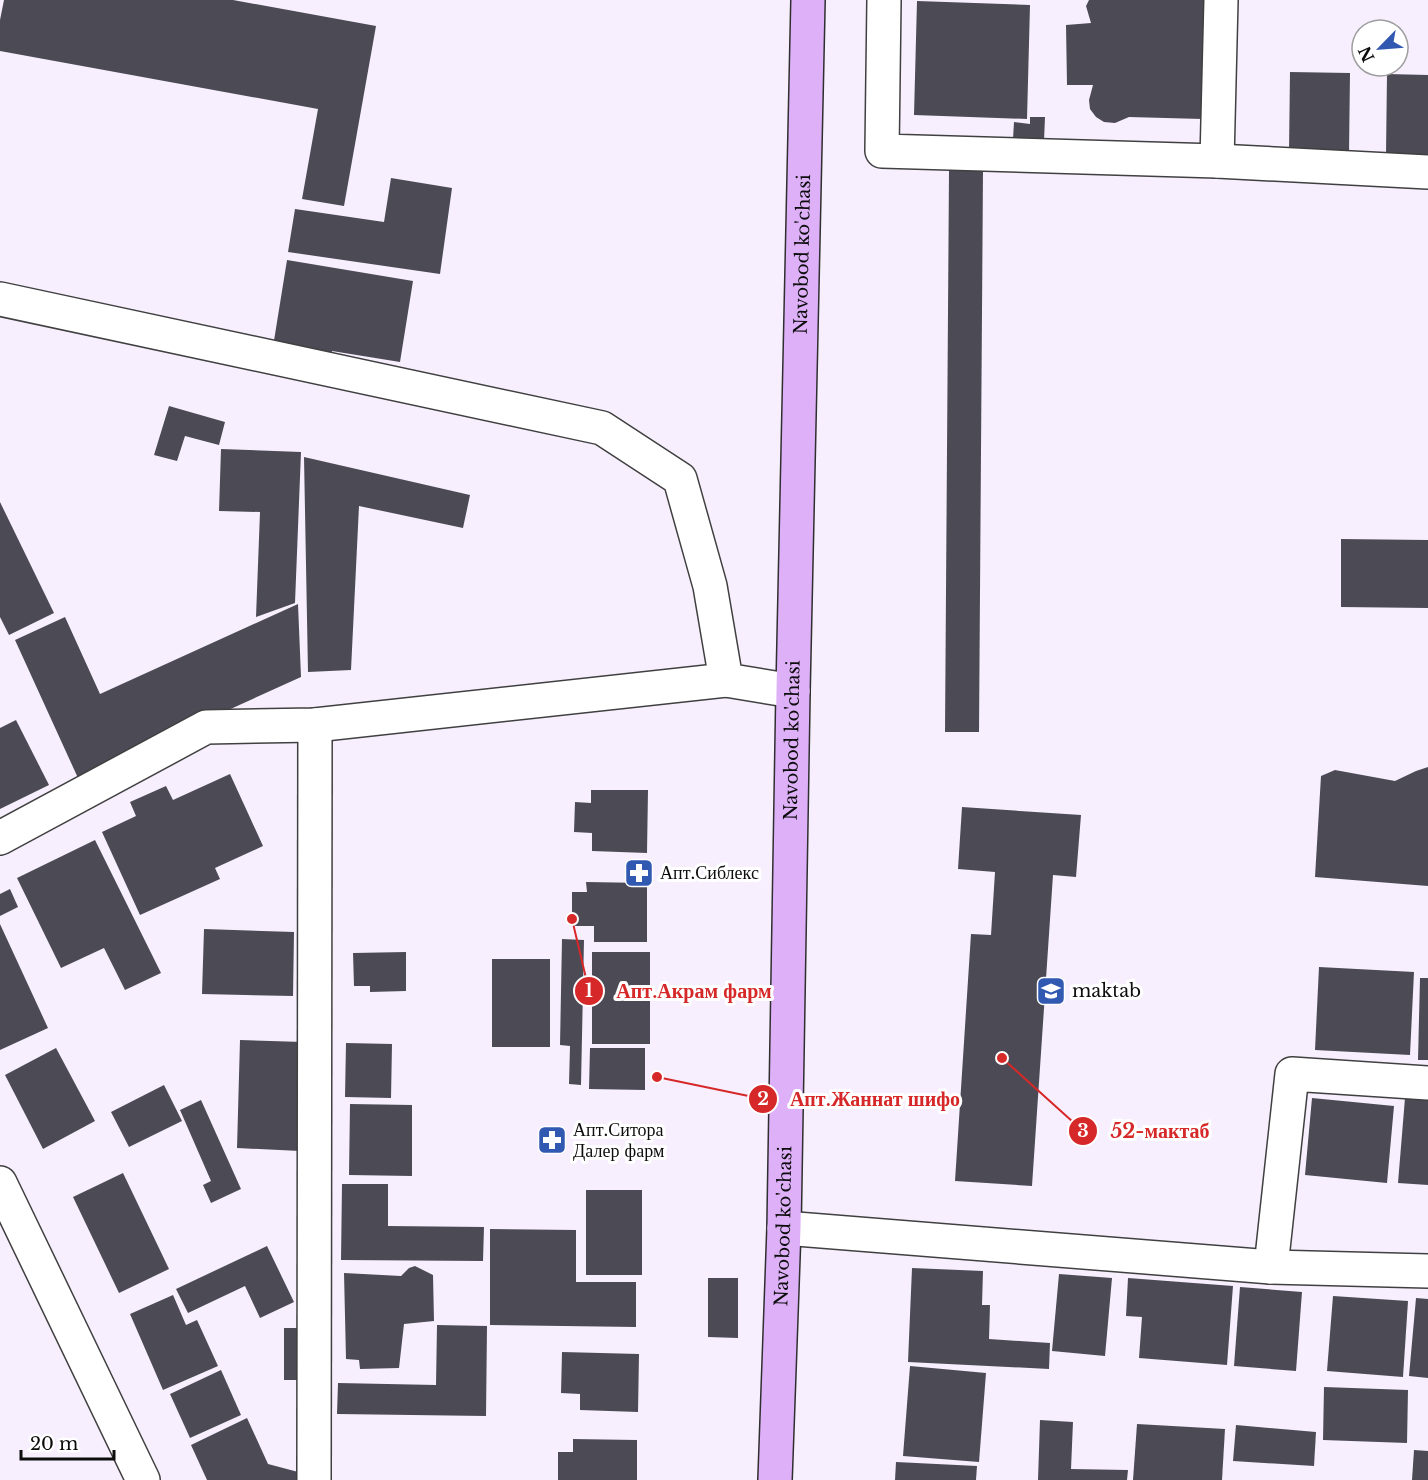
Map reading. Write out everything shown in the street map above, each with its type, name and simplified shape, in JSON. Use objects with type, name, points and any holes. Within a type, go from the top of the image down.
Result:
[{"type":"street","name":"Navobod ko'chasi","points":[[775,1480],[784,1228],[808,0]]},
{"type":"street","points":[[884,0],[882,151],[1217,161],[1428,172]]},
{"type":"street","points":[[1217,161],[1221,0]]},
{"type":"street","points":[[0,299],[602,428],[680,478],[710,586],[726,680]]},
{"type":"street","points":[[0,838],[206,727],[315,725],[726,680],[793,691]]},
{"type":"street","points":[[314,1480],[315,725]]},
{"type":"street","points":[[1271,1267],[1292,1074],[1428,1083]]},
{"type":"street","points":[[4,1202],[143,1480]]},
{"type":"street","points":[[784,1228],[1271,1267],[1428,1271]]},
{"type":"building","points":[[4,0],[233,0],[376,26],[344,206],[302,199],[318,109],[0,51],[0,20]]},
{"type":"building","points":[[1089,0],[1204,0],[1205,89],[1202,119],[1129,117],[1115,123],[1104,122],[1096,117],[1090,109],[1089,100],[1093,85],[1067,85],[1066,25],[1091,23],[1086,6]]},
{"type":"building","points":[[917,1],[1030,5],[1027,119],[914,115]]},
{"type":"building","points":[[1290,72],[1350,73],[1349,153],[1289,152]]},
{"type":"building","points":[[1428,75],[1428,154],[1386,154],[1387,78]]},
{"type":"building","points":[[1030,117],[1045,117],[1044,141],[1013,139],[1014,122],[1030,124]]},
{"type":"building","points":[[949,171],[983,171],[979,732],[945,732]]},
{"type":"building","points":[[391,178],[452,188],[440,274],[288,252],[295,209],[384,222]]},
{"type":"building","points":[[287,260],[413,281],[400,362],[332,351],[330,362],[272,353]]},
{"type":"building","points":[[169,406],[225,422],[219,445],[185,436],[177,461],[154,455]]},
{"type":"building","points":[[221,449],[301,452],[295,603],[256,617],[260,512],[219,511]]},
{"type":"building","points":[[304,457],[470,495],[463,528],[359,506],[351,670],[308,672]]},
{"type":"building","points":[[0,502],[54,613],[9,635],[0,617]]},
{"type":"building","points":[[1341,539],[1428,540],[1428,608],[1341,607]]},
{"type":"building","points":[[298,604],[301,677],[78,778],[15,640],[65,617],[100,694]]},
{"type":"building","points":[[16,720],[49,785],[0,809],[0,728]]},
{"type":"building","points":[[1428,767],[1428,886],[1315,877],[1321,776],[1335,770],[1395,781]]},
{"type":"building","points":[[230,774],[263,846],[215,868],[220,879],[140,915],[102,832],[136,816],[130,802],[166,786],[173,800]]},
{"type":"building","points":[[591,790],[648,790],[647,853],[592,851],[592,833],[574,832],[575,802],[591,803]]},
{"type":"building","points":[[962,807],[1081,815],[1076,877],[1053,875],[1032,1186],[955,1181],[971,934],[991,935],[995,872],[958,869]]},
{"type":"building","points":[[95,840],[161,973],[125,990],[104,948],[61,968],[17,878]]},
{"type":"building","points":[[586,882],[647,883],[647,942],[594,942],[594,926],[572,926],[572,892],[587,892]]},
{"type":"building","points":[[10,889],[18,907],[0,916],[0,894]]},
{"type":"building","points":[[0,924],[48,1028],[0,1050]]},
{"type":"building","points":[[204,929],[294,932],[293,996],[202,994]]},
{"type":"building","points":[[562,939],[584,940],[581,1085],[569,1084],[570,1046],[560,1045]]},
{"type":"building","points":[[406,952],[406,991],[370,992],[370,986],[354,986],[353,953]]},
{"type":"building","points":[[592,952],[650,952],[650,1044],[592,1044]]},
{"type":"building","points":[[492,959],[550,959],[550,1047],[492,1047]]},
{"type":"building","points":[[1319,967],[1414,972],[1410,1055],[1315,1050]]},
{"type":"building","points":[[1420,978],[1428,978],[1428,1060],[1418,1060]]},
{"type":"building","points":[[240,1040],[303,1042],[300,1151],[237,1148]]},
{"type":"building","points":[[346,1043],[392,1044],[391,1098],[345,1097]]},
{"type":"building","points":[[56,1048],[95,1121],[43,1149],[5,1075]]},
{"type":"building","points":[[590,1048],[645,1048],[645,1090],[589,1089]]},
{"type":"building","points":[[164,1085],[182,1121],[129,1147],[111,1112]]},
{"type":"building","points":[[1312,1098],[1394,1106],[1387,1183],[1305,1175]]},
{"type":"building","points":[[1405,1098],[1428,1100],[1428,1185],[1398,1183]]},
{"type":"building","points":[[201,1100],[241,1189],[211,1203],[203,1185],[211,1181],[180,1110]]},
{"type":"building","points":[[350,1104],[412,1105],[412,1176],[349,1175]]},
{"type":"building","points":[[123,1173],[169,1269],[119,1293],[73,1197]]},
{"type":"building","points":[[342,1184],[388,1184],[388,1226],[484,1227],[483,1261],[341,1260]]},
{"type":"building","points":[[586,1190],[642,1190],[642,1275],[586,1275]]},
{"type":"building","points":[[490,1229],[576,1230],[576,1282],[636,1282],[636,1327],[490,1325]]},
{"type":"building","points":[[267,1246],[294,1302],[260,1318],[245,1286],[188,1313],[176,1289]]},
{"type":"building","points":[[415,1266],[433,1275],[434,1321],[404,1324],[399,1368],[360,1369],[359,1360],[346,1359],[344,1273],[401,1276],[409,1268]]},
{"type":"building","points":[[912,1268],[983,1271],[982,1305],[990,1305],[989,1339],[1050,1343],[1049,1369],[908,1362]]},
{"type":"building","points":[[1059,1274],[1112,1278],[1105,1356],[1052,1351]]},
{"type":"building","points":[[708,1278],[738,1278],[738,1338],[708,1337]]},
{"type":"building","points":[[1128,1278],[1233,1286],[1227,1365],[1139,1358],[1142,1317],[1126,1316]]},
{"type":"building","points":[[1240,1287],[1302,1292],[1296,1371],[1234,1366]]},
{"type":"building","points":[[173,1295],[186,1325],[197,1320],[218,1366],[163,1390],[130,1314]]},
{"type":"building","points":[[1333,1296],[1408,1301],[1403,1377],[1327,1371]]},
{"type":"building","points":[[1416,1298],[1428,1299],[1428,1378],[1409,1376]]},
{"type":"building","points":[[437,1325],[487,1326],[486,1416],[337,1414],[338,1383],[436,1385]]},
{"type":"building","points":[[284,1328],[303,1328],[304,1380],[284,1380]]},
{"type":"building","points":[[562,1352],[639,1354],[638,1412],[580,1410],[580,1394],[561,1393]]},
{"type":"building","points":[[910,1366],[986,1373],[979,1462],[903,1456]]},
{"type":"building","points":[[221,1370],[241,1415],[190,1438],[170,1394]]},
{"type":"building","points":[[1324,1387],[1408,1390],[1407,1443],[1323,1440]]},
{"type":"building","points":[[247,1418],[268,1464],[302,1473],[302,1480],[207,1480],[191,1445]]},
{"type":"building","points":[[1040,1420],[1073,1422],[1071,1469],[1128,1470],[1127,1480],[1038,1480]]},
{"type":"building","points":[[1137,1424],[1225,1429],[1222,1480],[1133,1480]]},
{"type":"building","points":[[1236,1425],[1316,1432],[1314,1466],[1233,1461]]},
{"type":"building","points":[[573,1439],[637,1440],[637,1480],[558,1480],[558,1452],[573,1452]]},
{"type":"building","points":[[1414,1450],[1428,1451],[1428,1480],[1412,1480]]},
{"type":"building","points":[[896,1462],[977,1466],[976,1480],[895,1480]]},
{"type":"place","name":"Апт.Сиблекс","points":[[639,873]]},
{"type":"place","name":"Апт.Акрам фарм","points":[[572,919]]},
{"type":"place","name":"maktab","points":[[1051,991]]},
{"type":"place","name":"52-мактаб","points":[[1002,1058]]},
{"type":"place","name":"Апт.Жаннат шифо","points":[[657,1077]]},
{"type":"place","name":"Апт.Ситора Далер фарм","points":[[552,1140]]}]
